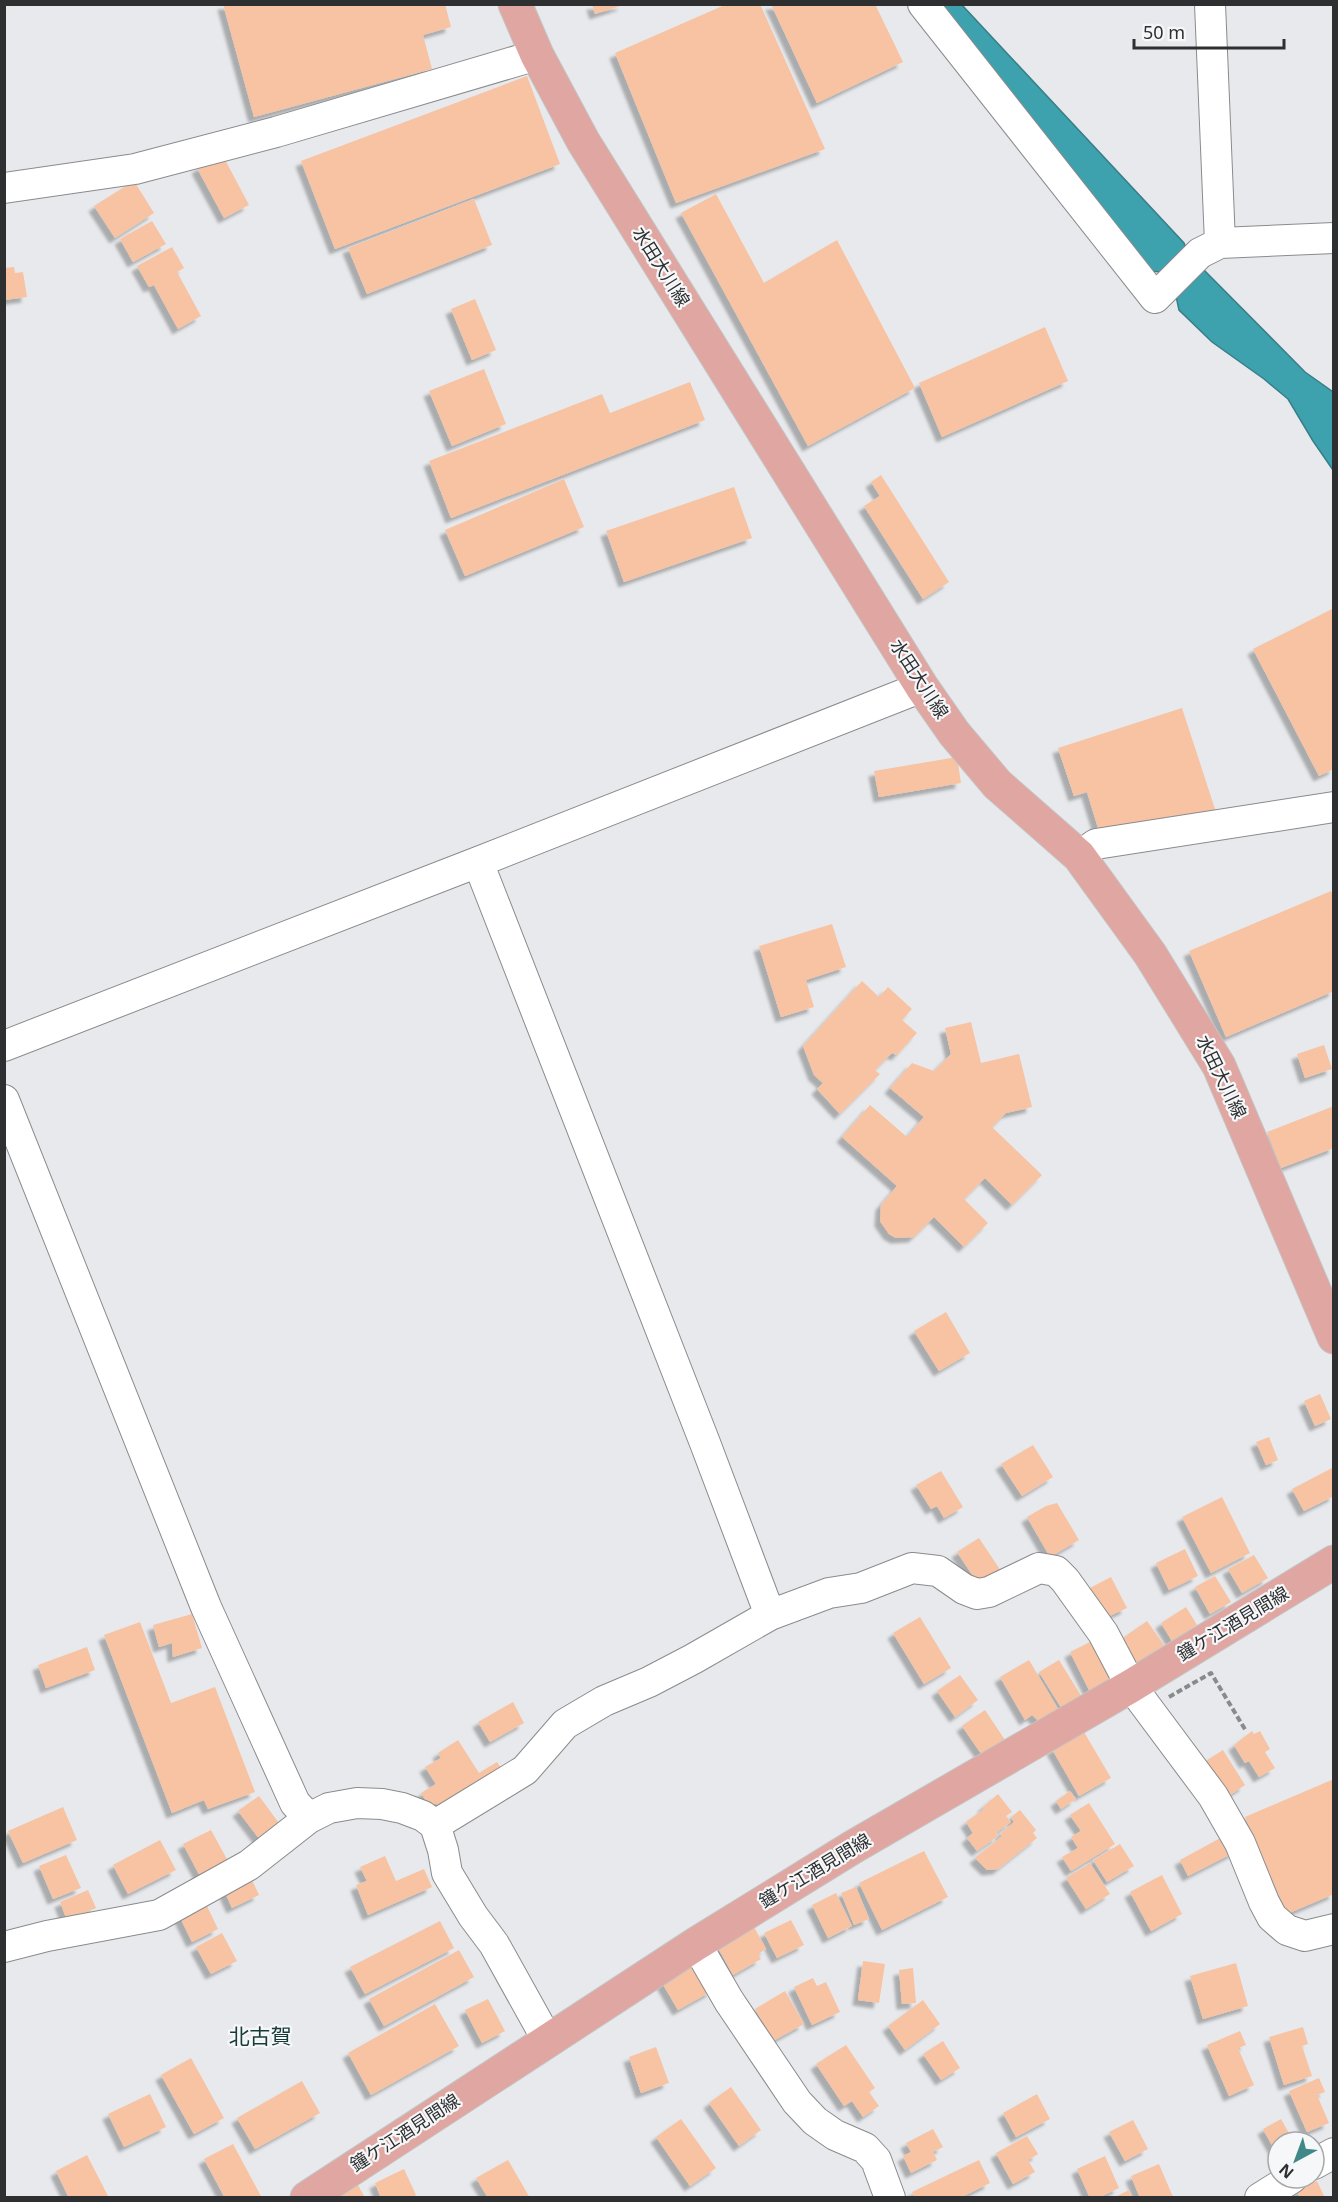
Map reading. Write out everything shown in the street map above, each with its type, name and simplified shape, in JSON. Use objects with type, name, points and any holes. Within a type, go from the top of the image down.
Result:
[{"type":"main road","name":"水田大川線","points":[[515,5],[537,55],[583,141],[922,687],[954,733],[997,784],[1079,856],[1150,954],[1219,1066],[1334,1337]]},
{"type":"main road","name":"鐘ケ江酒見間線","points":[[307,2198],[696,1944],[853,1847],[1139,1697],[1272,1601],[1329,1565]]},
{"type":"street","points":[[923,4],[1155,297],[1200,253],[1220,243],[1334,238]]},
{"type":"street","points":[[1210,4],[1220,243]]},
{"type":"street","points":[[4,188],[135,169],[299,125],[537,55]]},
{"type":"street","points":[[4,1046],[922,687]]},
{"type":"street","points":[[1079,856],[1096,844],[1334,807]]},
{"type":"street","points":[[478,862],[701,1432],[770,1615]]},
{"type":"street","points":[[4,1100],[206,1607],[295,1803],[309,1818]]},
{"type":"street","points":[[435,1825],[525,1770],[565,1724],[604,1701],[649,1682],[693,1659],[770,1615],[829,1593],[861,1588],[912,1568],[938,1571],[977,1594],[989,1592],[1039,1568],[1056,1571],[1065,1580],[1103,1633],[1139,1697],[1213,1796],[1240,1843],[1272,1917],[1287,1930],[1305,1936],[1334,1929]]},
{"type":"street","points":[[4,1947],[48,1935],[159,1916],[249,1865],[309,1818],[329,1808],[357,1803],[382,1804],[423,1816],[435,1825],[443,1850],[447,1874],[494,1944],[548,2041]]},
{"type":"street","points":[[696,1944],[729,2001],[797,2102],[815,2121],[835,2135],[865,2148],[876,2160],[890,2198]]},
{"type":"street","points":[[1260,2198],[1273,2190]]},
{"type":"path","points":[[1139,1697],[1211,1673],[1246,1731]]},
{"type":"water","points":[[940,5],[962,5],[1184,243],[1188,254],[1162,272],[1149,271]]},
{"type":"water","points":[[1203,269],[1305,372],[1333,392],[1333,470],[1288,399],[1212,342],[1179,310],[1176,296]]},
{"type":"building","points":[[223,4],[445,4],[451,27],[423,35],[432,69],[254,117]]},
{"type":"building","points":[[592,4],[623,4],[623,5],[595,14]]},
{"type":"building","points":[[727,4],[760,4],[825,149],[676,203],[615,53]]},
{"type":"building","points":[[771,4],[875,4],[903,62],[817,103]]},
{"type":"building","points":[[527,76],[560,164],[335,249],[301,161]]},
{"type":"building","points":[[222,154],[249,205],[224,218],[197,168]]},
{"type":"building","points":[[134,181],[154,213],[115,238],[94,206]]},
{"type":"building","points":[[716,194],[764,283],[837,240],[915,388],[808,446],[681,213]]},
{"type":"building","points":[[474,199],[492,245],[367,294],[348,248]]},
{"type":"building","points":[[152,221],[166,244],[133,262],[120,239]]},
{"type":"building","points":[[172,247],[184,268],[177,272],[201,316],[178,329],[154,285],[149,287],[137,266]]},
{"type":"building","points":[[14,267],[15,273],[23,272],[27,297],[4,300],[4,268]]},
{"type":"building","points":[[475,299],[496,350],[472,360],[451,309]]},
{"type":"building","points":[[1045,327],[1068,381],[942,437],[919,383]]},
{"type":"building","points":[[484,369],[506,424],[452,446],[429,391]]},
{"type":"building","points":[[690,382],[705,420],[451,518],[429,461],[602,394],[610,413]]},
{"type":"building","points":[[881,475],[949,582],[923,599],[864,506],[880,496],[871,482]]},
{"type":"building","points":[[564,479],[584,527],[465,576],[445,530]]},
{"type":"building","points":[[734,487],[752,538],[624,582],[606,531]]},
{"type":"building","points":[[1334,608],[1334,769],[1319,776],[1253,649]]},
{"type":"building","points":[[1182,708],[1216,812],[1099,831],[1087,792],[1074,796],[1058,748]]},
{"type":"building","points":[[957,757],[961,783],[879,797],[874,771]]},
{"type":"building","points":[[1331,891],[1334,898],[1334,991],[1226,1037],[1189,951]]},
{"type":"building","points":[[832,924],[846,967],[806,980],[814,1007],[781,1017],[759,946]]},
{"type":"building","points":[[862,981],[879,997],[888,987],[912,1009],[902,1020],[917,1033],[897,1055],[892,1053],[875,1070],[880,1074],[840,1114],[817,1089],[823,1083],[814,1075],[803,1046]]},
{"type":"building","points":[[971,1022],[981,1063],[1019,1054],[1032,1107],[1006,1113],[992,1127],[1042,1175],[1012,1205],[985,1178],[964,1199],[988,1223],[964,1247],[934,1217],[914,1237],[896,1238],[889,1234],[880,1221],[881,1205],[897,1186],[842,1137],[870,1105],[907,1137],[924,1117],[890,1088],[912,1063],[934,1071],[951,1054],[945,1028]]},
{"type":"building","points":[[1324,1045],[1332,1069],[1305,1078],[1297,1054]]},
{"type":"building","points":[[1334,1106],[1334,1148],[1281,1168],[1267,1132]]},
{"type":"building","points":[[946,1312],[970,1353],[939,1371],[914,1331]]},
{"type":"building","points":[[1320,1394],[1331,1419],[1315,1426],[1304,1401]]},
{"type":"building","points":[[1269,1437],[1278,1460],[1266,1465],[1256,1442]]},
{"type":"building","points":[[1033,1445],[1053,1477],[1022,1496],[1001,1464]]},
{"type":"building","points":[[1334,1467],[1334,1496],[1304,1511],[1292,1489]]},
{"type":"building","points":[[941,1471],[963,1507],[944,1518],[937,1506],[931,1509],[916,1485]]},
{"type":"building","points":[[1222,1497],[1250,1553],[1211,1573],[1182,1517]]},
{"type":"building","points":[[1057,1503],[1079,1540],[1050,1557],[1027,1517],[1046,1506]]},
{"type":"building","points":[[979,1538],[1001,1571],[979,1585],[957,1552]]},
{"type":"building","points":[[1185,1549],[1198,1576],[1169,1590],[1156,1563]]},
{"type":"building","points":[[1254,1555],[1268,1578],[1242,1593],[1228,1569]]},
{"type":"building","points":[[1215,1576],[1231,1602],[1210,1614],[1195,1587]]},
{"type":"building","points":[[1111,1577],[1127,1608],[1105,1618],[1090,1588]]},
{"type":"building","points":[[1186,1607],[1197,1625],[1172,1641],[1161,1623]]},
{"type":"building","points":[[192,1614],[202,1648],[173,1657],[172,1643],[159,1647],[153,1625]]},
{"type":"building","points":[[920,1617],[951,1668],[924,1684],[893,1633]]},
{"type":"building","points":[[1147,1621],[1164,1645],[1137,1664],[1120,1640]]},
{"type":"building","points":[[140,1622],[171,1703],[215,1687],[255,1792],[208,1809],[204,1800],[172,1813],[104,1635]]},
{"type":"building","points":[[1096,1639],[1116,1681],[1091,1694],[1070,1652]]},
{"type":"building","points":[[87,1647],[95,1670],[46,1688],[38,1665]]},
{"type":"building","points":[[1029,1660],[1060,1712],[1041,1723],[1032,1715],[1025,1720],[1000,1677]]},
{"type":"building","points":[[1059,1660],[1085,1702],[1065,1714],[1039,1672]]},
{"type":"building","points":[[960,1675],[978,1700],[955,1717],[937,1691]]},
{"type":"building","points":[[513,1702],[524,1723],[490,1742],[478,1722]]},
{"type":"building","points":[[985,1710],[1005,1740],[982,1755],[962,1726]]},
{"type":"building","points":[[1252,1731],[1254,1734],[1260,1731],[1270,1749],[1265,1752],[1275,1768],[1259,1777],[1249,1761],[1245,1763],[1234,1745]]},
{"type":"building","points":[[1084,1732],[1111,1778],[1079,1796],[1052,1749]]},
{"type":"building","points":[[458,1740],[479,1773],[497,1762],[504,1772],[440,1811],[436,1803],[430,1807],[421,1793],[436,1784],[425,1767],[441,1758],[438,1753]]},
{"type":"building","points":[[1223,1750],[1245,1785],[1227,1797],[1204,1762]]},
{"type":"building","points":[[1334,1779],[1334,1894],[1287,1914],[1245,1817]]},
{"type":"building","points":[[1070,1791],[1076,1799],[1061,1809],[1056,1801]]},
{"type":"building","points":[[998,1794],[1012,1812],[1006,1816],[1011,1822],[996,1833],[998,1836],[977,1851],[967,1838],[973,1833],[966,1822],[984,1809],[983,1807]]},
{"type":"building","points":[[259,1796],[284,1830],[264,1845],[238,1811]]},
{"type":"building","points":[[1089,1803],[1115,1844],[1071,1871],[1062,1857],[1078,1848],[1071,1837],[1081,1831],[1070,1815]]},
{"type":"building","points":[[63,1807],[77,1840],[23,1863],[8,1831]]},
{"type":"building","points":[[1020,1810],[1036,1830],[1033,1833],[1037,1838],[998,1869],[987,1870],[975,1858],[1002,1836],[1000,1834],[1014,1822],[1011,1817]]},
{"type":"building","points":[[211,1830],[228,1861],[200,1876],[183,1844]]},
{"type":"building","points":[[1226,1835],[1235,1852],[1188,1876],[1180,1860]]},
{"type":"building","points":[[160,1840],[176,1870],[128,1894],[113,1865]]},
{"type":"building","points":[[1120,1844],[1134,1866],[1107,1882],[1093,1860]]},
{"type":"building","points":[[924,1851],[948,1897],[882,1930],[859,1883]]},
{"type":"building","points":[[66,1855],[81,1888],[53,1899],[39,1866]]},
{"type":"building","points":[[385,1856],[396,1881],[424,1869],[432,1887],[368,1915],[356,1885],[367,1881],[360,1867]]},
{"type":"building","points":[[1090,1863],[1110,1894],[1086,1909],[1066,1878]]},
{"type":"building","points":[[1162,1875],[1182,1914],[1151,1931],[1130,1892]]},
{"type":"building","points":[[250,1876],[259,1895],[232,1908],[223,1888]]},
{"type":"building","points":[[856,1887],[869,1919],[854,1925],[841,1893]]},
{"type":"building","points":[[88,1890],[96,1908],[67,1920],[60,1902]]},
{"type":"building","points":[[836,1893],[852,1926],[828,1938],[812,1905]]},
{"type":"building","points":[[204,1900],[218,1929],[192,1942],[178,1913]]},
{"type":"building","points":[[791,1920],[804,1945],[777,1958],[764,1933]]},
{"type":"building","points":[[440,1921],[454,1948],[365,1994],[350,1967]]},
{"type":"building","points":[[753,1925],[766,1949],[758,1954],[761,1959],[733,1975],[717,1946]]},
{"type":"building","points":[[222,1933],[237,1961],[211,1974],[196,1947]]},
{"type":"building","points":[[459,1950],[474,1977],[384,2026],[369,1999]]},
{"type":"building","points":[[695,1961],[712,1991],[678,2010],[661,1981]]},
{"type":"building","points":[[863,1961],[885,1964],[879,2003],[858,2000]]},
{"type":"building","points":[[1236,1963],[1248,2006],[1203,2019],[1190,1976]]},
{"type":"building","points":[[913,1968],[916,2003],[902,2004],[899,1970]]},
{"type":"building","points":[[813,1978],[817,1986],[826,1982],[840,2012],[812,2025],[794,1987]]},
{"type":"building","points":[[785,1991],[804,2024],[773,2041],[755,2009]]},
{"type":"building","points":[[488,1999],[505,2031],[482,2043],[465,2010]]},
{"type":"building","points":[[923,2000],[940,2024],[905,2050],[888,2026]]},
{"type":"building","points":[[435,2004],[459,2046],[371,2095],[348,2053]]},
{"type":"building","points":[[1303,2027],[1308,2044],[1302,2046],[1312,2076],[1284,2085],[1269,2037]]},
{"type":"building","points":[[1240,2031],[1246,2045],[1238,2048],[1254,2085],[1229,2096],[1207,2045]]},
{"type":"building","points":[[943,2041],[960,2068],[941,2080],[923,2054]]},
{"type":"building","points":[[846,2045],[875,2088],[869,2092],[879,2106],[863,2117],[852,2101],[844,2106],[816,2064]]},
{"type":"building","points":[[656,2047],[669,2083],[641,2093],[629,2057]]},
{"type":"building","points":[[191,2058],[224,2118],[194,2134],[161,2075]]},
{"type":"building","points":[[1319,2078],[1325,2092],[1317,2095],[1329,2123],[1306,2130],[1289,2091]]},
{"type":"building","points":[[302,2081],[320,2113],[255,2149],[237,2118]]},
{"type":"building","points":[[731,2087],[761,2130],[739,2146],[709,2103]]},
{"type":"building","points":[[150,2094],[166,2127],[124,2147],[108,2114]]},
{"type":"building","points":[[1037,2094],[1050,2119],[1016,2137],[1003,2113]]},
{"type":"building","points":[[681,2119],[716,2168],[690,2186],[656,2137]]},
{"type":"building","points":[[1281,2119],[1287,2130],[1266,2130],[1266,2134],[1263,2129]]},
{"type":"building","points":[[1133,2120],[1148,2149],[1125,2161],[1109,2132]]},
{"type":"building","points":[[933,2129],[943,2147],[933,2152],[937,2160],[911,2173],[903,2156],[911,2152],[906,2143]]},
{"type":"building","points":[[1027,2136],[1038,2154],[1028,2160],[1035,2172],[1013,2184],[996,2153]]},
{"type":"building","points":[[233,2144],[262,2198],[225,2198],[204,2159]]},
{"type":"building","points":[[87,2155],[109,2198],[69,2198],[56,2171]]},
{"type":"building","points":[[1105,2156],[1119,2188],[1098,2198],[1090,2198],[1077,2169]]},
{"type":"building","points":[[508,2160],[530,2198],[488,2198],[476,2178]]},
{"type":"building","points":[[979,2160],[990,2183],[960,2198],[915,2198],[912,2192]]},
{"type":"building","points":[[1159,2164],[1173,2197],[1140,2198],[1131,2176]]},
{"type":"building","points":[[404,2169],[416,2195],[411,2198],[381,2198],[375,2183]]},
{"type":"building","points":[[358,2185],[365,2198],[336,2198]]},
{"type":"building","points":[[1129,2190],[1132,2198],[1113,2198]]},
{"type":"building","points":[[1321,2190],[1325,2198],[1300,2198],[1297,2191]]},
{"type":"district","name":"北古賀","points":[[260,2037]]}]
